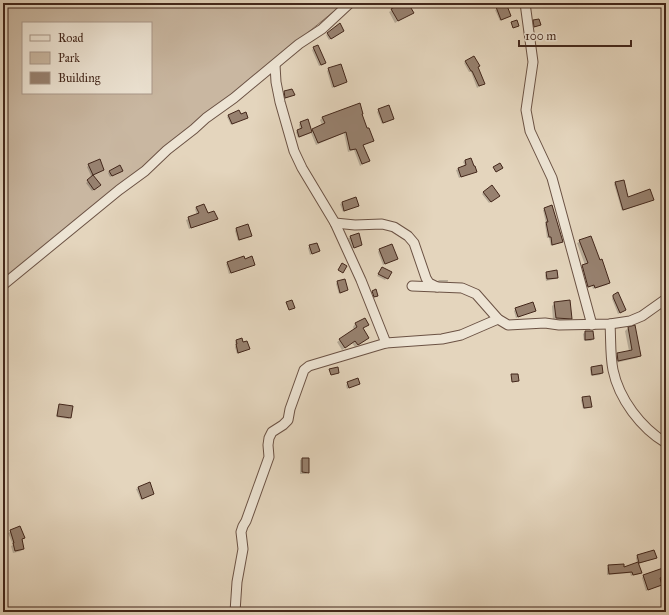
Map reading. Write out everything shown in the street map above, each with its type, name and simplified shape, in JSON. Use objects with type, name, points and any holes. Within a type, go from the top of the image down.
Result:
[{"type":"street","points":[[3,285],[145,171],[167,150],[194,130],[206,118],[234,98],[299,44],[322,29],[350,3]]},
{"type":"street","points":[[525,3],[532,62],[526,110],[530,131],[552,178],[592,325]]},
{"type":"street","points":[[275,64],[276,82],[280,102],[294,151],[302,168],[335,223],[361,280],[386,343]]},
{"type":"street","points":[[335,223],[355,225],[382,224],[394,227],[408,236],[414,243],[426,278],[429,283],[438,288]]},
{"type":"street","points":[[412,286],[462,288],[476,294],[498,319],[508,325],[545,323],[559,325],[592,325],[630,321],[642,316],[666,299]]},
{"type":"street","points":[[235,612],[237,582],[243,549],[241,532],[242,526],[246,521],[269,457],[269,438],[272,432],[288,420],[290,409],[304,370],[309,366],[386,343],[442,339],[461,335],[498,319]]},
{"type":"street","points":[[610,324],[612,364],[619,389],[626,402],[642,423],[658,438],[666,443]]},
{"type":"green space","points":[[3,3],[344,3],[3,282]]},
{"type":"building","points":[[402,3],[408,3],[414,13],[398,21],[391,9]]},
{"type":"building","points":[[506,3],[511,16],[501,20],[496,7]]},
{"type":"building","points":[[539,19],[541,25],[534,27],[533,20]]},
{"type":"building","points":[[517,20],[519,26],[513,28],[511,22]]},
{"type":"building","points":[[340,23],[344,31],[331,39],[327,33]]},
{"type":"building","points":[[318,45],[326,63],[321,65],[313,47]]},
{"type":"building","points":[[474,56],[480,66],[478,67],[485,84],[479,86],[472,71],[465,61]]},
{"type":"building","points":[[341,64],[347,82],[334,87],[328,68]]},
{"type":"building","points":[[292,89],[295,95],[285,98],[284,91]]},
{"type":"building","points":[[360,103],[367,128],[369,128],[374,141],[363,145],[370,161],[362,164],[356,149],[350,150],[346,132],[318,143],[312,129],[325,123],[322,117]]},
{"type":"building","points":[[389,105],[394,119],[383,123],[378,109]]},
{"type":"building","points":[[239,110],[241,114],[246,112],[248,118],[232,124],[228,115]]},
{"type":"building","points":[[308,119],[312,132],[299,137],[297,130],[302,128],[300,122]]},
{"type":"building","points":[[471,158],[477,172],[461,177],[458,168],[466,165],[465,160]]},
{"type":"building","points":[[100,159],[104,170],[93,175],[88,164]]},
{"type":"building","points":[[500,163],[503,168],[496,172],[493,167]]},
{"type":"building","points":[[120,165],[123,171],[112,176],[109,171]]},
{"type":"building","points":[[93,175],[101,185],[94,190],[87,180]]},
{"type":"building","points":[[624,180],[628,197],[650,189],[654,200],[623,210],[615,182]]},
{"type":"building","points":[[492,185],[500,196],[491,202],[483,192]]},
{"type":"building","points":[[356,197],[359,206],[344,211],[342,202]]},
{"type":"building","points":[[204,204],[208,213],[214,211],[218,219],[191,228],[188,217],[199,213],[196,207]]},
{"type":"building","points":[[552,205],[563,242],[552,245],[551,237],[549,237],[546,222],[548,222],[544,208]]},
{"type":"building","points":[[248,224],[252,236],[239,240],[236,228]]},
{"type":"building","points":[[359,233],[362,245],[354,248],[350,236]]},
{"type":"building","points":[[591,236],[600,260],[602,259],[610,283],[595,288],[594,285],[588,287],[582,265],[588,263],[579,240]]},
{"type":"building","points":[[317,243],[320,251],[312,254],[309,245]]},
{"type":"building","points":[[392,244],[398,259],[385,264],[379,249]]},
{"type":"building","points":[[244,256],[245,259],[252,256],[255,265],[231,273],[227,262]]},
{"type":"building","points":[[342,263],[347,266],[343,273],[338,270]]},
{"type":"building","points":[[382,267],[392,272],[388,279],[378,274]]},
{"type":"building","points":[[557,270],[558,278],[547,279],[546,272]]},
{"type":"building","points":[[345,279],[348,290],[340,293],[337,281]]},
{"type":"building","points":[[376,289],[378,296],[374,297],[372,291]]},
{"type":"building","points":[[618,292],[626,310],[620,313],[613,297],[613,295]]},
{"type":"building","points":[[292,300],[295,308],[289,310],[286,302]]},
{"type":"building","points":[[570,300],[572,319],[556,318],[554,302]]},
{"type":"building","points":[[533,302],[536,311],[518,317],[515,308]]},
{"type":"building","points":[[365,318],[369,325],[363,328],[369,338],[358,345],[355,341],[345,348],[339,339],[357,327],[355,323]]},
{"type":"building","points":[[635,325],[641,356],[618,361],[617,353],[632,350],[628,327]]},
{"type":"building","points":[[585,331],[593,331],[594,339],[585,340]]},
{"type":"building","points":[[242,338],[243,342],[247,341],[250,349],[238,353],[236,340]]},
{"type":"building","points":[[602,365],[603,373],[592,375],[591,367]]},
{"type":"building","points":[[338,367],[339,373],[331,375],[329,369]]},
{"type":"building","points":[[511,374],[518,374],[519,381],[512,382]]},
{"type":"building","points":[[358,378],[360,384],[349,388],[347,382]]},
{"type":"building","points":[[590,396],[592,407],[584,408],[582,397]]},
{"type":"building","points":[[59,404],[73,406],[71,418],[57,416]]},
{"type":"building","points":[[302,458],[309,458],[309,473],[302,472]]},
{"type":"building","points":[[150,482],[154,494],[142,499],[138,487]]},
{"type":"building","points":[[20,526],[25,538],[22,539],[24,549],[15,551],[10,530]]},
{"type":"building","points":[[654,550],[657,558],[639,563],[637,555]]},
{"type":"building","points":[[638,562],[642,573],[633,575],[632,572],[609,574],[608,565],[624,564],[624,567]]},
{"type":"building","points":[[666,567],[666,576],[660,578],[662,585],[648,590],[643,575]]}]
